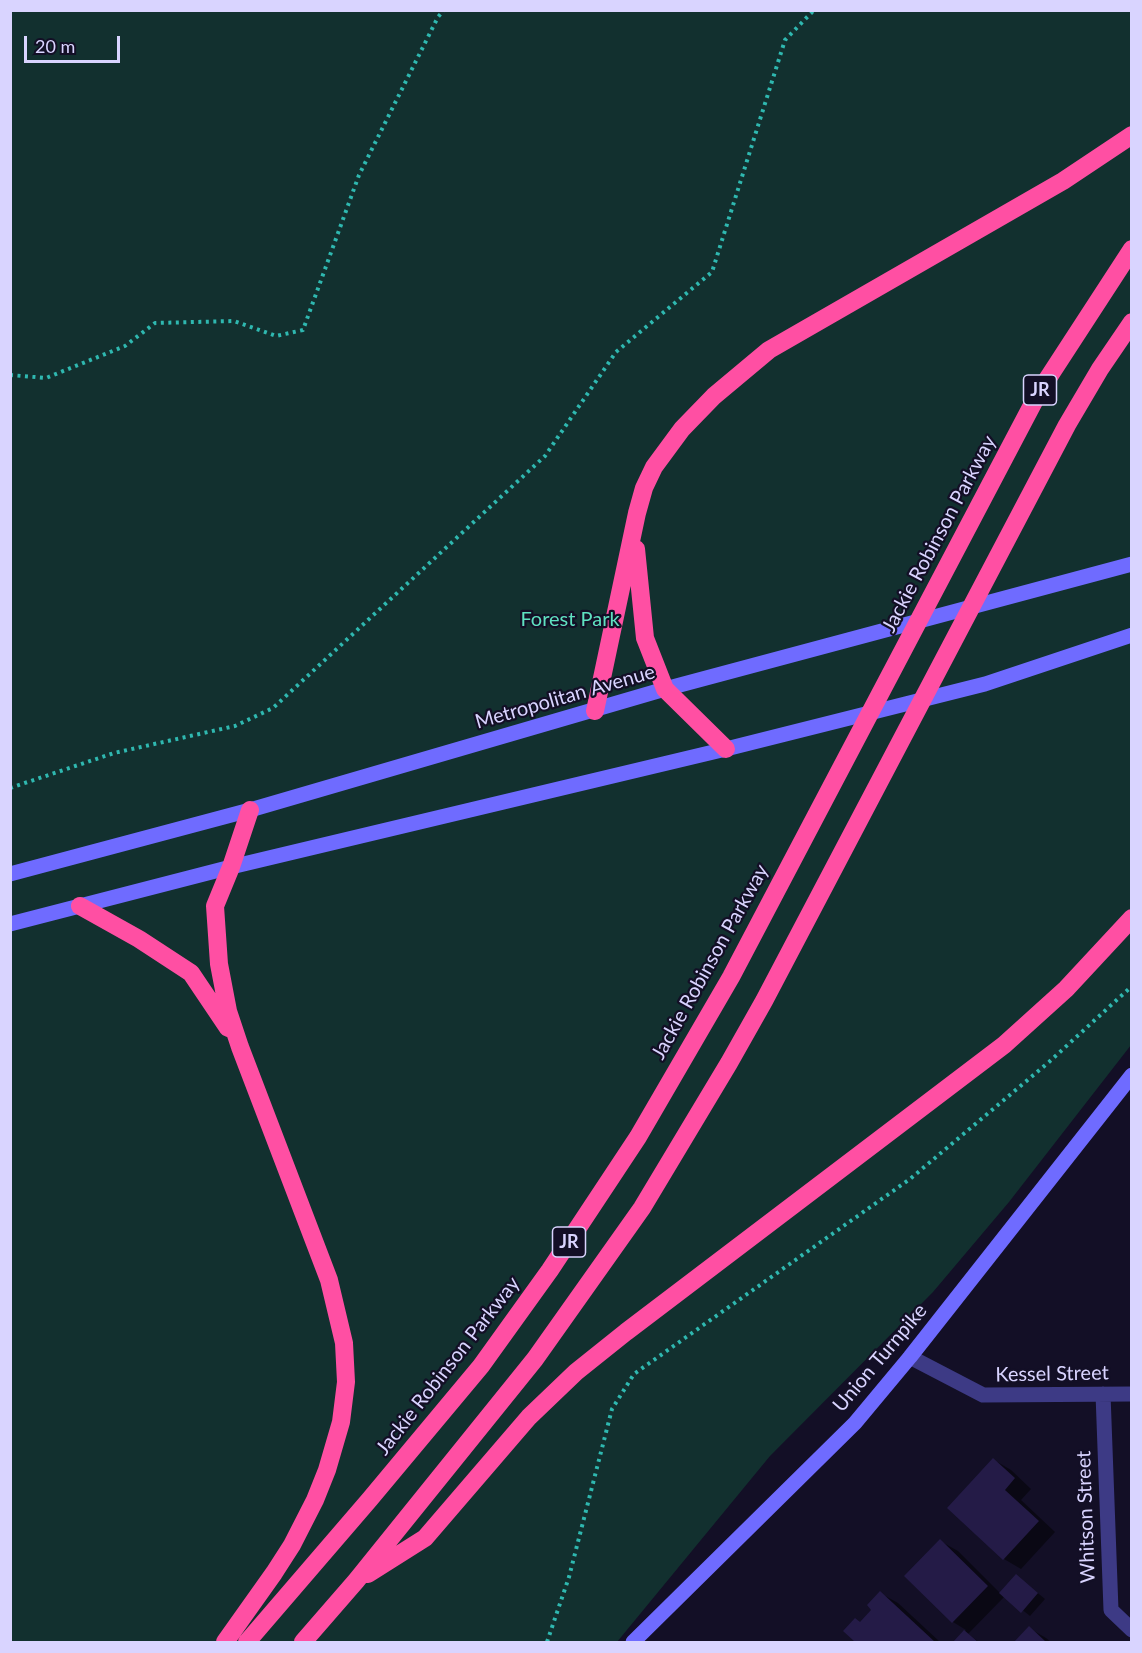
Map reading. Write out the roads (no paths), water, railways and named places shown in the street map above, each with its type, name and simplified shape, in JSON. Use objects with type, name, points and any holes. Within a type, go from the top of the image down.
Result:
[{"type":"highway","points":[[595,711],[644,488],[665,450],[703,408],[748,366],[793,334],[1063,181],[1131,135]]},
{"type":"highway","name":"Jackie Robinson Parkway","points":[[247,1642],[456,1397],[544,1279],[638,1137],[713,1009],[1039,392],[1131,249]]},
{"type":"highway","name":"JR","points":[[303,1642],[356,1581],[535,1359],[642,1208],[764,1001],[1017,518],[1100,369],[1131,322]]},
{"type":"highway","points":[[634,532],[645,638],[665,689],[726,749]]},
{"type":"highway","points":[[225,1642],[274,1573],[315,1500],[327,1470],[341,1422],[346,1383],[344,1343],[329,1280],[240,1047],[228,1011],[219,964],[215,906],[250,810]]},
{"type":"highway","points":[[80,906],[139,939],[190,973],[240,1047]]},
{"type":"highway","points":[[356,1581],[425,1538],[529,1417],[576,1372],[635,1324],[1004,1045],[1065,989],[1131,918]]},
{"type":"main road","name":"Metropolitan Avenue","points":[[10,874],[250,810],[665,689],[1131,564]]},
{"type":"main road","points":[[10,924],[231,867],[726,749],[985,684],[1131,635]]},
{"type":"main road","name":"Union Turnpike","points":[[633,1642],[855,1423],[910,1357],[1131,1075]]},
{"type":"street","name":"Kessel Street","points":[[910,1357],[983,1395],[1131,1394]]},
{"type":"street","name":"Whitson Street","points":[[1103,1394],[1111,1610],[1131,1630]]},
{"type":"park label","name":"Forest Park","points":[[570,620]]}]
